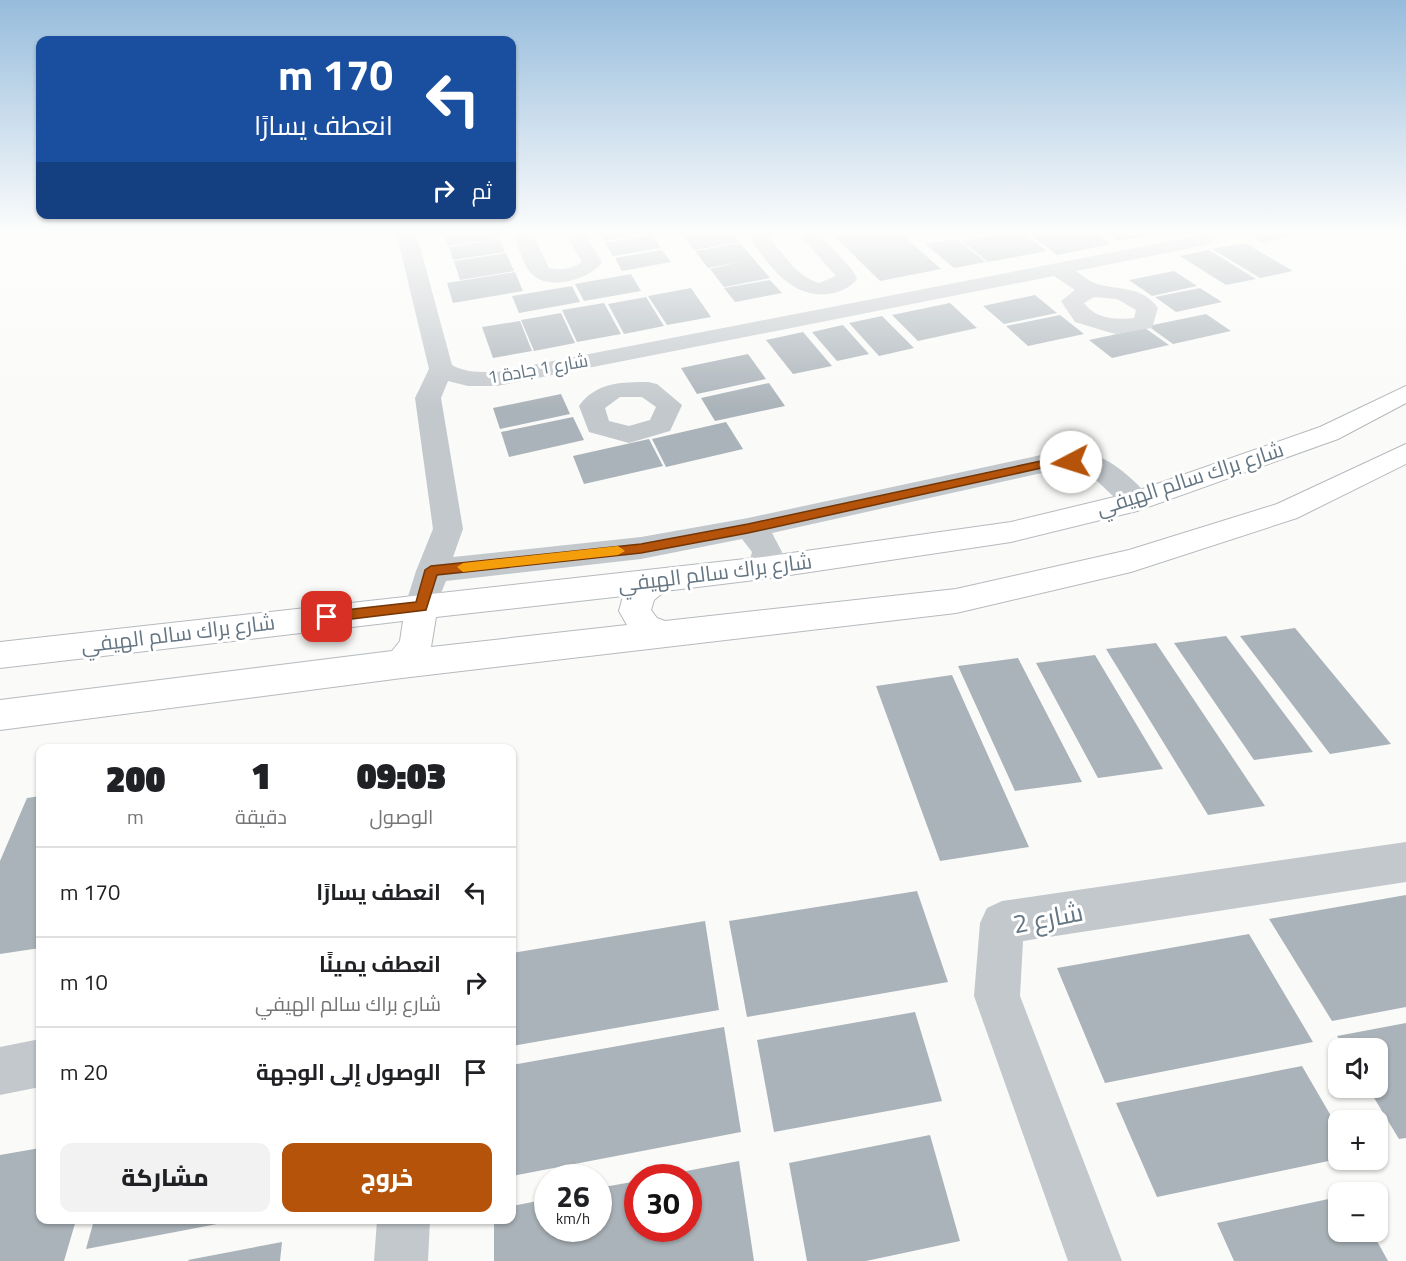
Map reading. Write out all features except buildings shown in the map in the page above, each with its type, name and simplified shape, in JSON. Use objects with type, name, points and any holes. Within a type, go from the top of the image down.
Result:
[{"type":"main road","name":"شارع براك سالم الهيفي","points":[[0,654],[656,581],[1011,532],[1137,501],[1329,433],[1406,393]]},
{"type":"main road","points":[[0,714],[402,664],[956,601],[1131,561],[1287,511],[1406,453]]},
{"type":"main road","points":[[656,581],[639,594],[635,610],[645,627],[666,634]]},
{"type":"main road","points":[[402,664],[415,650],[421,634],[421,606]]},
{"type":"street","points":[[421,291],[441,369],[428,398],[448,529],[431,570],[421,606]]},
{"type":"street","points":[[832,291],[848,309]]},
{"type":"street","name":"شارع 1 جادة 1","points":[[441,369],[463,379],[497,379],[941,291]]},
{"type":"street","name":"شارع 1 جادة 1","points":[[598,359],[614,390]]},
{"type":"street","points":[[431,570],[641,548],[748,528],[1055,461],[1088,462],[1115,480],[1137,501]]},
{"type":"street","points":[[748,528],[761,539],[767,552],[763,568]]},
{"type":"street","name":"شارع 2","points":[[1095,1261],[998,996],[1002,923],[1406,862]]},
{"type":"street","points":[[0,1071],[36,1064]]},
{"type":"street","points":[[401,1261],[404,1224]]},
{"type":"slow traffic","points":[[463,567],[618,551]]},
{"type":"route","points":[[327,617],[421,606],[431,570],[641,548],[748,528],[1055,461],[1071,462]]}]
